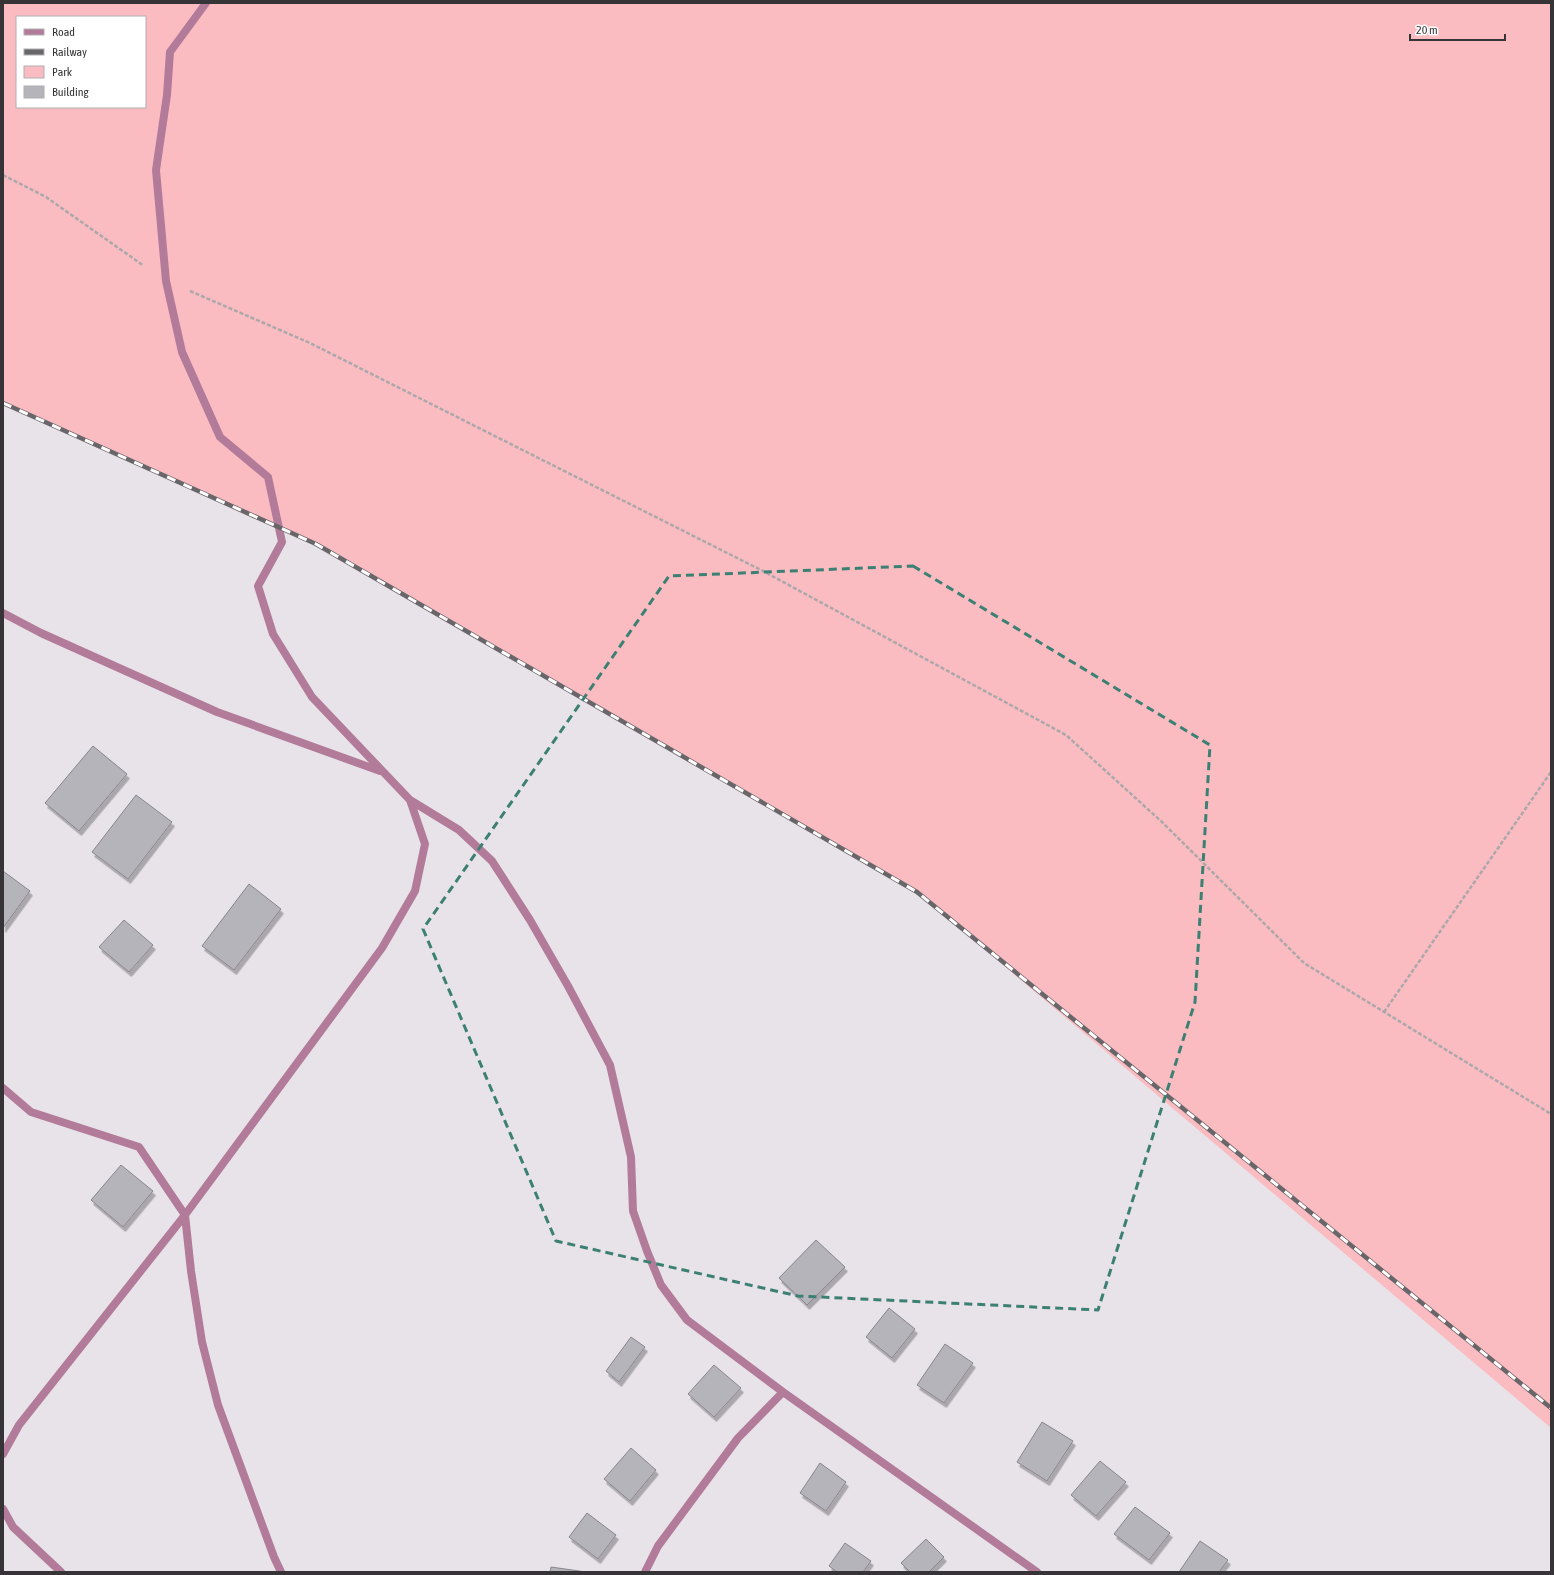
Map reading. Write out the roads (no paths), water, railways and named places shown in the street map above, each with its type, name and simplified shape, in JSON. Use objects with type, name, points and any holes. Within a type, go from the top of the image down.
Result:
[{"type":"street","points":[[206,3],[170,52],[167,95],[156,170],[166,281],[182,352],[220,437],[268,478],[282,542],[258,586],[273,634],[312,697],[410,800],[459,830],[492,861],[530,920],[568,986],[610,1065],[631,1157],[633,1211],[647,1251],[662,1285],[687,1320],[783,1392],[1037,1572]]},
{"type":"street","points":[[3,613],[41,633],[217,712],[383,772]]},
{"type":"street","points":[[3,1454],[19,1425],[185,1215],[382,948],[414,891],[425,844],[410,800]]},
{"type":"street","points":[[3,1088],[31,1112],[139,1147],[185,1215],[191,1271],[202,1342],[218,1405],[274,1557],[281,1572]]},
{"type":"street","points":[[645,1572],[658,1546],[738,1438],[783,1392]]},
{"type":"street","points":[[3,1509],[13,1527],[61,1572]]},
{"type":"railway","points":[[3,403],[316,544],[917,892],[1551,1408]]}]
